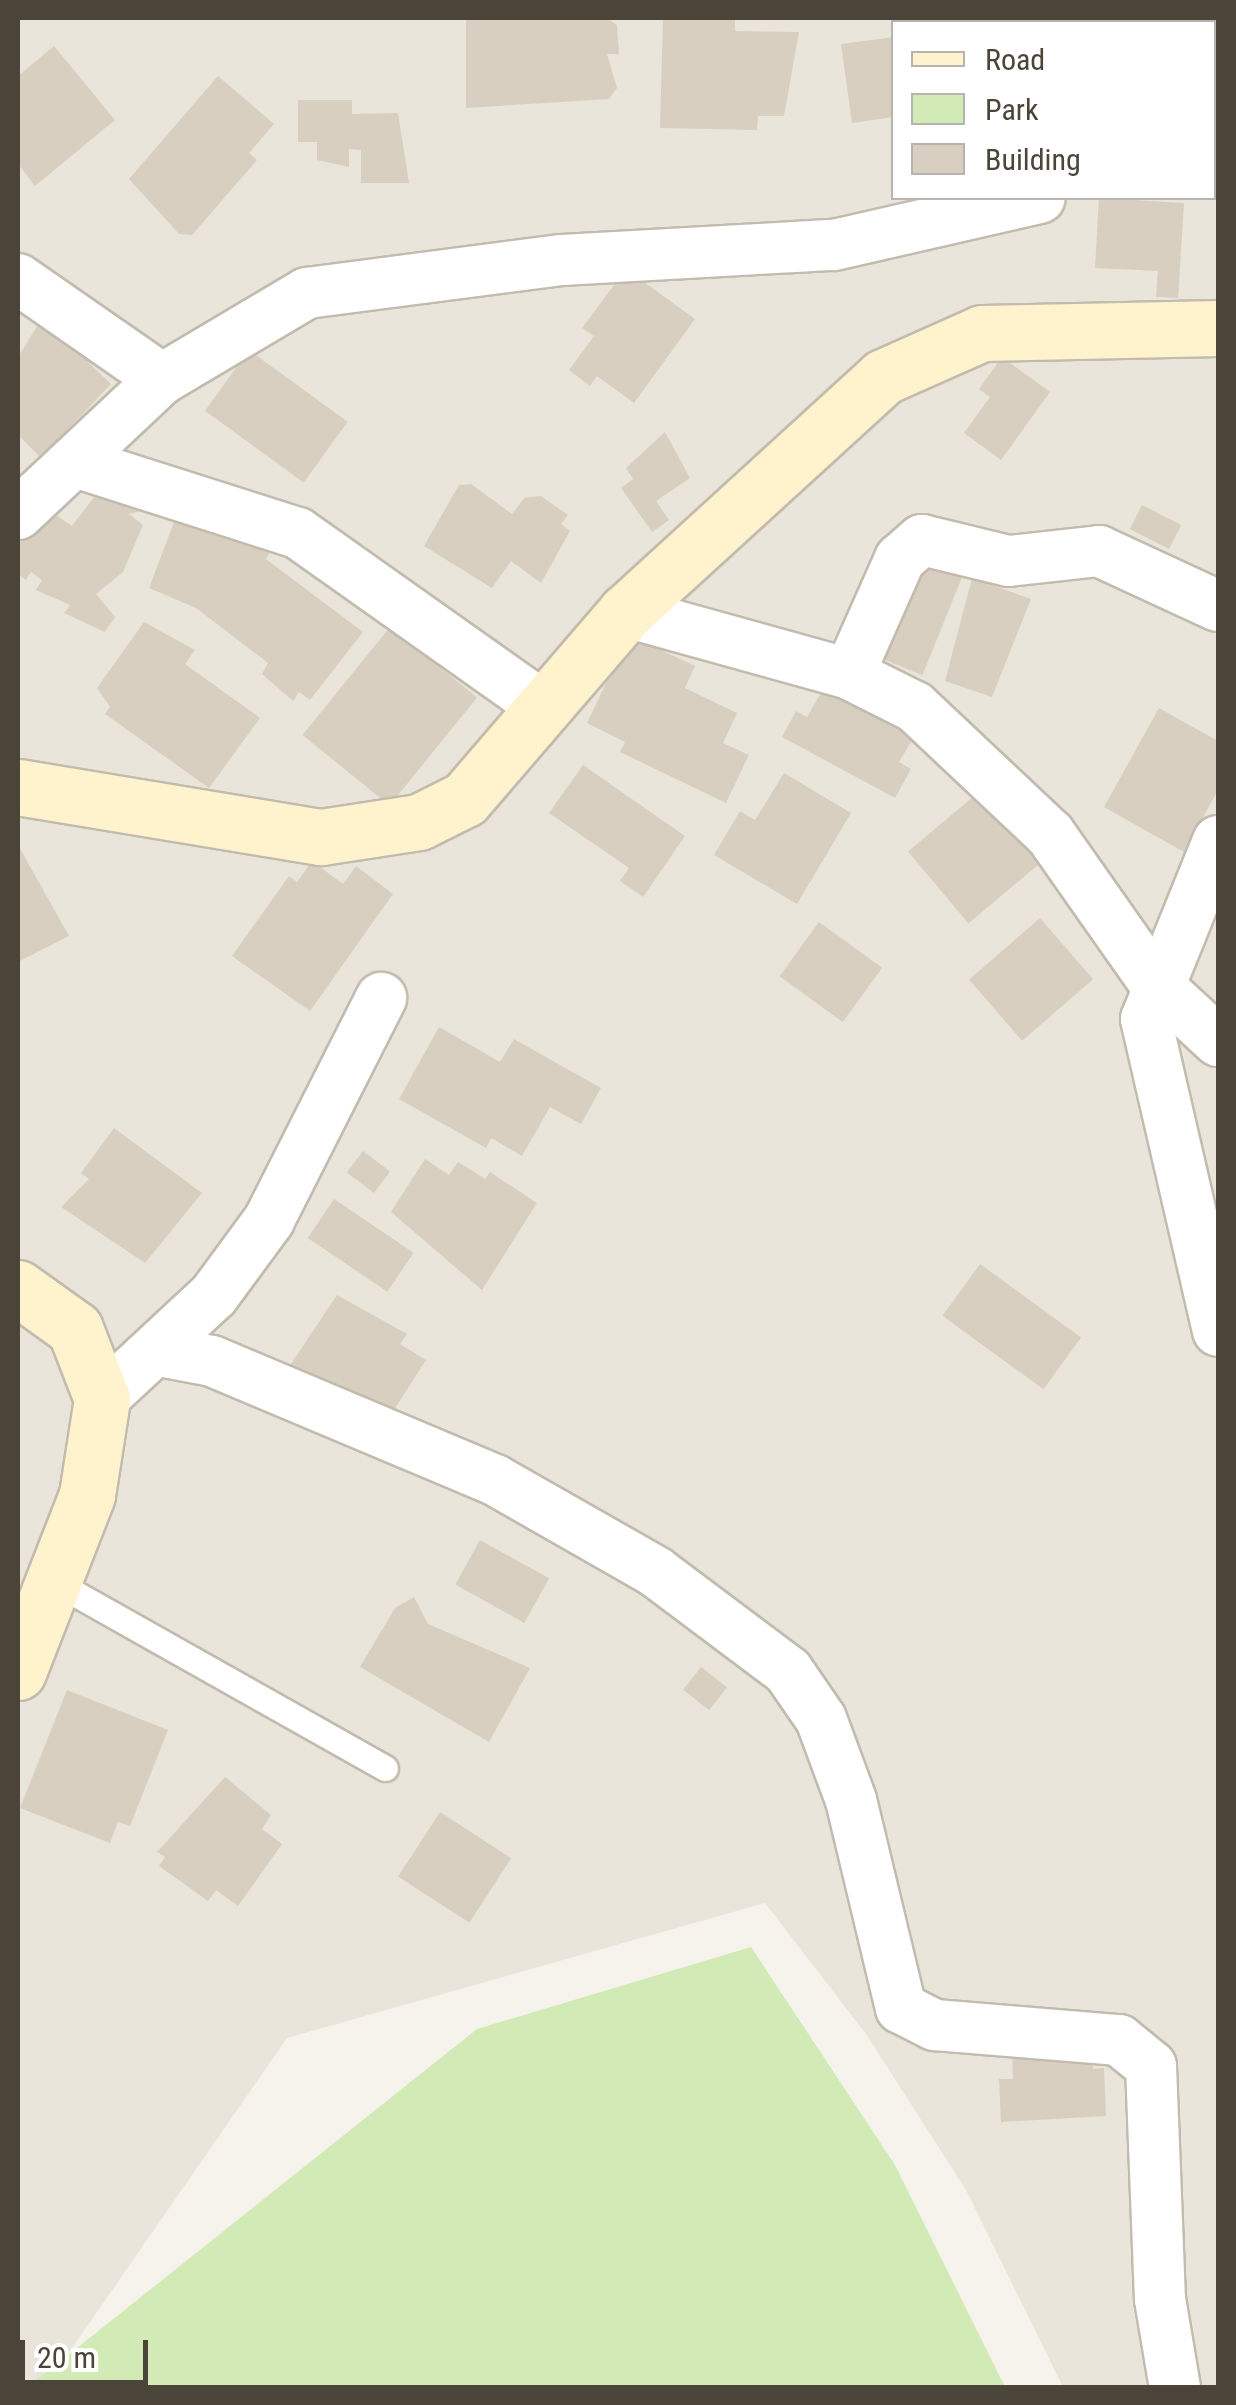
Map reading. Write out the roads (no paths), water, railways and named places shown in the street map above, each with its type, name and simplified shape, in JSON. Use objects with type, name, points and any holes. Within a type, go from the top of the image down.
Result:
[{"type":"main road","points":[[18,786],[237,828],[360,835],[419,822],[464,800],[626,612],[883,377],[936,350],[1036,327],[1218,328]]},
{"type":"main road","points":[[18,1288],[75,1328],[102,1400],[87,1496],[18,1672]]},
{"type":"street","points":[[18,514],[162,380],[306,293],[562,260],[851,242],[1031,200]]},
{"type":"street","points":[[18,279],[162,380]]},
{"type":"street","points":[[75,462],[298,533],[544,707]]},
{"type":"street","points":[[849,674],[900,559],[922,540],[1009,562],[1099,551],[1218,606]]},
{"type":"street","points":[[626,612],[849,674],[915,706],[1017,798],[1104,899],[1154,982],[1218,1041]]},
{"type":"street","points":[[1218,842],[1154,982],[1149,1050],[1218,1330]]},
{"type":"street","points":[[102,1400],[158,1351],[269,1220],[380,998]]},
{"type":"street","points":[[158,1351],[212,1361],[494,1480],[656,1572],[788,1672],[820,1720],[851,1800],[901,2008],[935,2025],[1119,2040],[1152,2066],[1160,2300],[1175,2388]]},
{"type":"lane","points":[[53,1581],[385,1768]]}]
